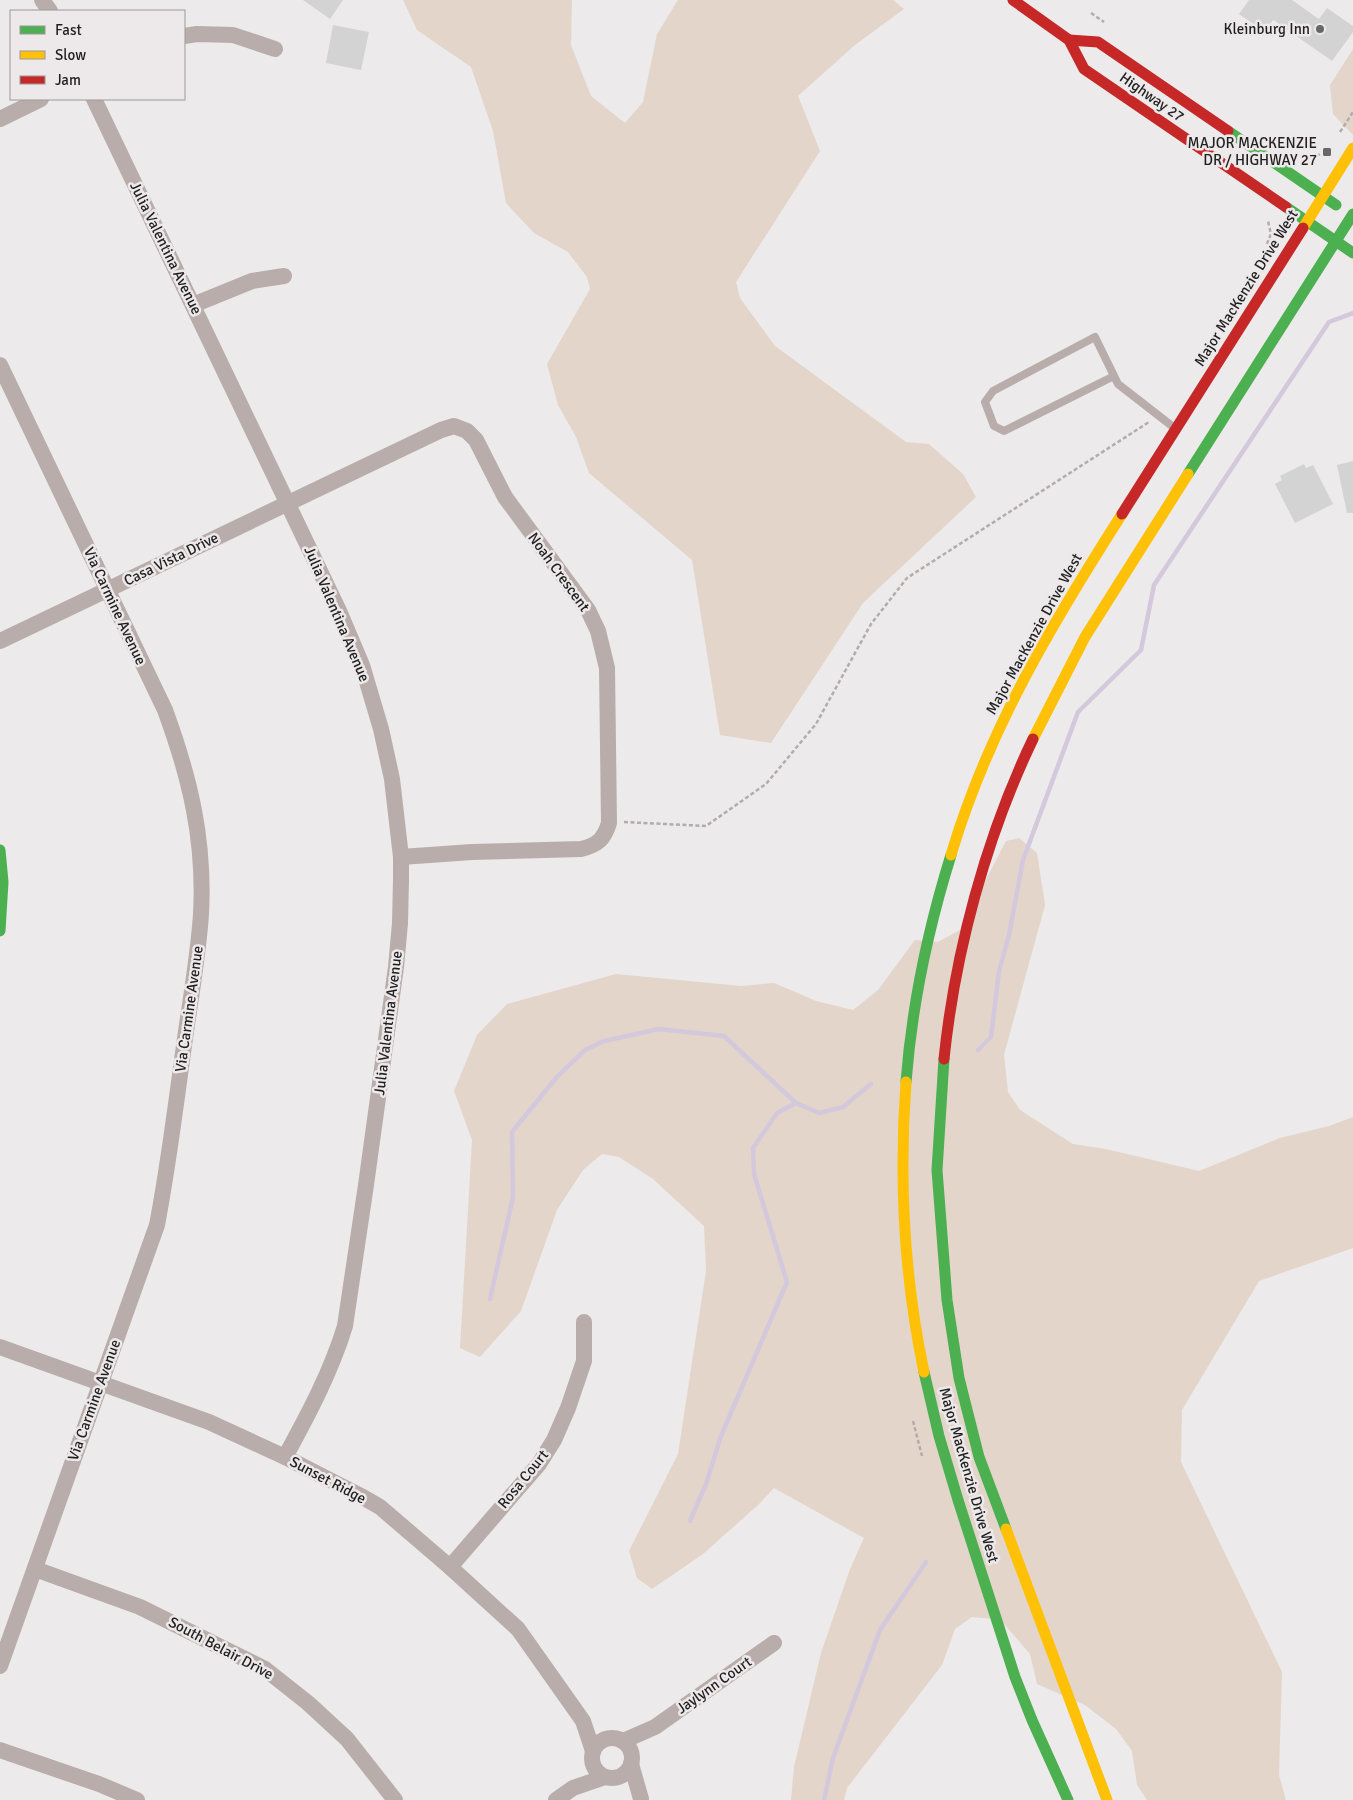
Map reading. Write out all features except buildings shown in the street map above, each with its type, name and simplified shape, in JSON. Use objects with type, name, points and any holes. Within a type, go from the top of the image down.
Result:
[{"type":"main road","name":"Highway 27","points":[[1013,0],[1069,40],[1084,69],[1353,253]]},
{"type":"main road","name":"Highway 27","points":[[1069,40],[1098,42],[1353,215]]},
{"type":"main road","name":"Major MacKenzie Drive West","points":[[1068,1800],[1022,1697],[956,1499],[932,1412],[912,1303],[906,1218],[904,1134],[907,1069],[917,997],[938,897],[955,841],[1002,720],[1056,621],[1353,148]]},
{"type":"main road","name":"Major MacKenzie Drive West","points":[[1107,1800],[979,1457],[959,1378],[947,1300],[937,1170],[942,1079],[948,1019],[959,959],[978,885],[1002,813],[1027,752],[1055,693],[1122,576],[1353,215]]},
{"type":"main road","points":[[0,850],[3,882],[0,931]]},
{"type":"street","points":[[185,36],[197,34],[232,35],[275,49]]},
{"type":"street","points":[[0,119],[39,100]]},
{"type":"street","name":"Julia Valentina Avenue","points":[[94,100],[340,613],[362,665],[381,729],[392,779],[401,857],[400,923],[396,967],[366,1185],[344,1326],[337,1352],[329,1371],[285,1457]]},
{"type":"street","points":[[193,305],[252,280],[284,276]]},
{"type":"street","name":"Via Carmine Avenue","points":[[0,365],[165,710],[181,755],[192,795],[201,874],[201,914],[196,961],[157,1225],[0,1666]]},
{"type":"street","name":"Noah Crescent","points":[[287,503],[442,430],[454,426],[467,431],[476,440],[505,497],[588,610],[600,637],[607,668],[608,686],[608,822],[605,834],[598,842],[590,847],[581,849],[472,852],[401,857]]},
{"type":"street","name":"Casa Vista Drive","points":[[0,641],[287,503]]},
{"type":"street","name":"Rosa Court","points":[[450,1567],[539,1464],[554,1440],[568,1408],[584,1361],[584,1322]]},
{"type":"street","name":"Sunset Ridge","points":[[1,1350],[100,1382],[209,1422],[285,1457],[380,1507],[518,1629],[583,1721],[625,1750]]},
{"type":"street","name":"South Belair Drive","points":[[35,1568],[140,1606],[265,1669],[308,1703],[347,1739],[395,1800]]},
{"type":"street","name":"Jaylynn Court","points":[[625,1750],[774,1643]]},
{"type":"street","name":"Sunset Ridge","points":[[583,1721],[592,1755]]},
{"type":"street","points":[[573,1788],[601,1740],[625,1750],[642,1800]]},
{"type":"street","points":[[0,1750],[99,1784],[137,1800]]},
{"type":"street","points":[[556,1800],[573,1788],[609,1777],[620,1776],[627,1771],[625,1750]]},
{"type":"street","points":[[592,1755],[593,1766],[598,1772],[609,1777],[642,1800]]},
{"type":"lane","points":[[1114,376],[1004,431],[994,426],[985,402],[993,391],[1096,337],[1118,384],[1176,429]]},
{"type":"path","points":[[1262,215],[1269,221],[1271,234],[1267,247]]},
{"type":"path","points":[[621,822],[706,826],[766,784],[816,724],[871,624],[907,578],[1159,416]]},
{"type":"path","points":[[911,1412],[923,1458]]},
{"type":"shaded area","points":[[403,0],[572,0],[571,45],[591,96],[625,123],[643,102],[657,34],[678,0],[893,0],[904,9],[855,45],[798,96],[820,151],[736,282],[740,298],[775,346],[906,442],[929,444],[963,474],[976,497],[863,603],[771,743],[720,735],[692,560],[589,473],[576,437],[558,405],[547,364],[590,289],[587,277],[568,252],[534,233],[506,203],[493,131],[471,67],[417,30]]},
{"type":"shaded area","points":[[1353,49],[1353,135],[1333,114],[1330,85]]},
{"type":"shaded area","points":[[1019,838],[1037,853],[1045,905],[1004,1055],[1008,1092],[1020,1110],[1073,1144],[1106,1149],[1199,1171],[1280,1138],[1329,1126],[1353,1117],[1353,1248],[1259,1281],[1182,1410],[1181,1462],[1282,1672],[1279,1775],[1286,1800],[1147,1800],[1137,1785],[1132,1751],[1116,1729],[1085,1705],[1037,1684],[1030,1654],[1005,1625],[994,1619],[972,1617],[955,1629],[942,1665],[847,1788],[844,1800],[791,1800],[794,1767],[821,1653],[850,1569],[864,1538],[774,1488],[758,1505],[703,1554],[652,1589],[637,1578],[629,1551],[678,1454],[706,1271],[704,1226],[653,1179],[619,1157],[602,1154],[583,1170],[557,1210],[521,1311],[480,1357],[460,1348],[472,1140],[454,1091],[477,1035],[507,1004],[616,974],[741,986],[774,983],[816,1001],[853,1010],[878,990],[915,940],[938,942],[960,930],[1006,841]]},
{"type":"waterway","points":[[978,1050],[991,1037],[999,971],[1009,935],[1023,860],[1078,712],[1141,650],[1154,585],[1329,322],[1353,313]]},
{"type":"waterway","points":[[490,1299],[513,1197],[512,1132],[556,1078],[585,1050],[604,1041],[659,1029],[724,1036],[796,1103],[819,1113],[843,1107],[871,1084]]},
{"type":"waterway","points":[[690,1521],[706,1484],[721,1436],[787,1282],[754,1174],[753,1148],[777,1113],[796,1103]]},
{"type":"waterway","points":[[824,1800],[833,1758],[880,1630],[926,1562]]},
{"type":"traffic: fast","points":[[1228,131],[1336,205]]},
{"type":"traffic: fast","points":[[1286,207],[1353,253]]},
{"type":"traffic: fast","points":[[1188,474],[1353,214]]},
{"type":"traffic: fast","points":[[0,850],[3,882],[0,931]]},
{"type":"traffic: fast","points":[[906,1082],[912,1024],[922,967],[951,855]]},
{"type":"traffic: fast","points":[[944,1059],[937,1170],[947,1300],[959,1378],[979,1457],[1006,1529]]},
{"type":"traffic: fast","points":[[924,1372],[939,1436],[958,1500],[1015,1677],[1068,1800]]},
{"type":"traffic: slow","points":[[1303,228],[1353,148]]},
{"type":"traffic: slow","points":[[1033,739],[1085,637],[1188,474]]},
{"type":"traffic: slow","points":[[951,855],[966,809],[984,764],[1024,678],[1071,595],[1122,514]]},
{"type":"traffic: slow","points":[[906,1082],[903,1154],[905,1227],[912,1300],[924,1372]]},
{"type":"traffic: slow","points":[[1006,1529],[1107,1800]]},
{"type":"traffic: jam","points":[[1013,0],[1069,40],[1084,69],[1286,207]]},
{"type":"traffic: jam","points":[[1069,40],[1098,42],[1228,131]]},
{"type":"traffic: jam","points":[[1122,514],[1303,228]]},
{"type":"traffic: jam","points":[[944,1059],[956,978],[975,896],[1001,815],[1033,739]]},
{"type":"place","name":"Kleinburg Inn","points":[[1320,29]]},
{"type":"place","name":"MAJOR MACKENZIE DR / HIGHWAY 27","points":[[1327,152]]}]
